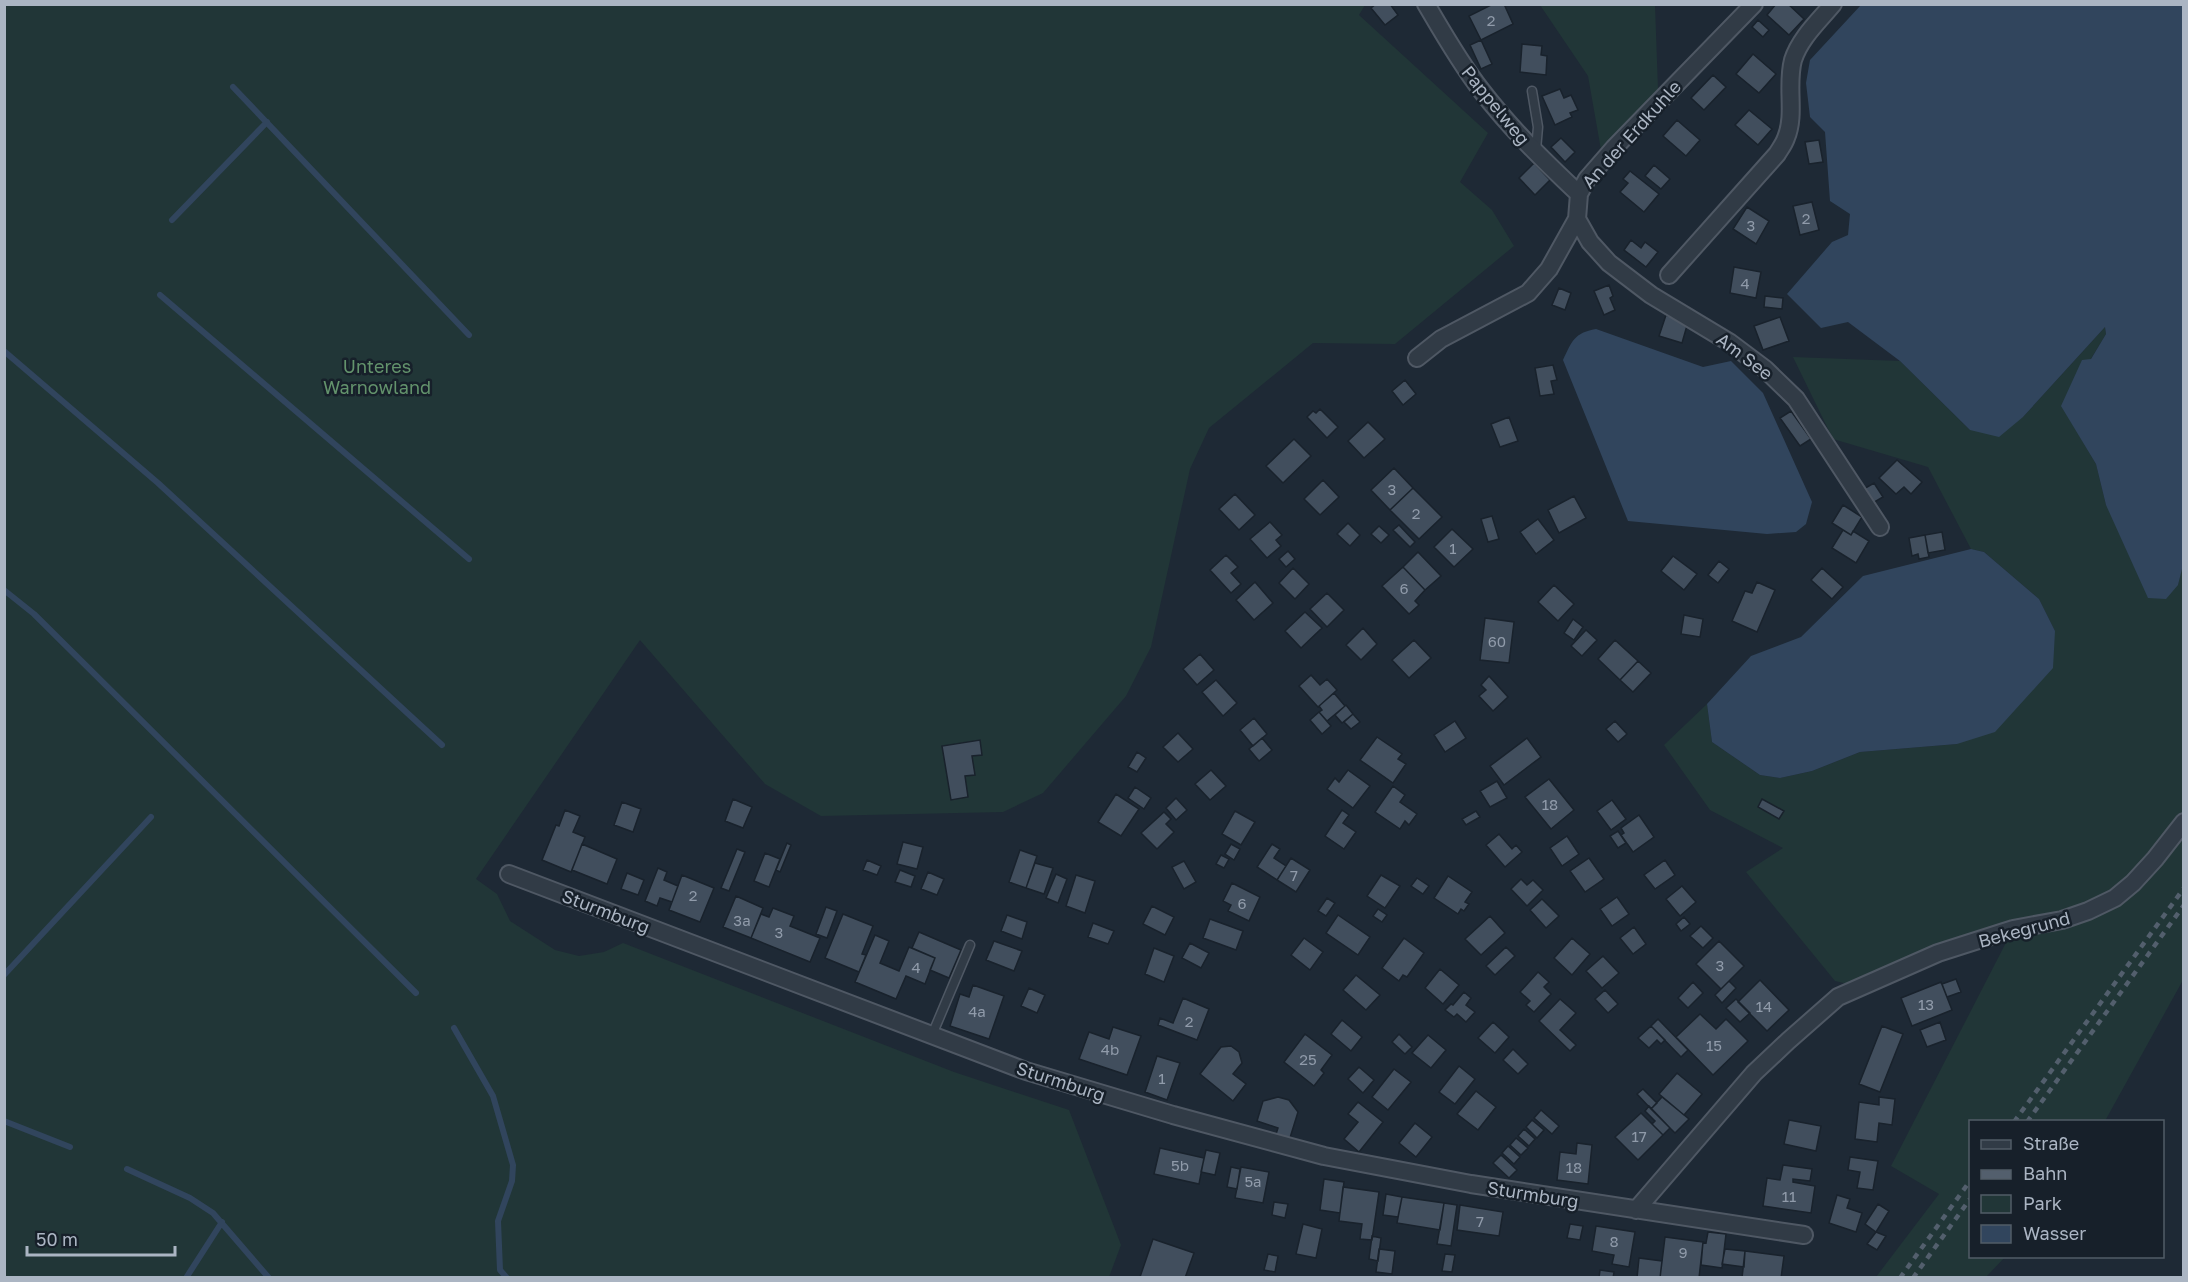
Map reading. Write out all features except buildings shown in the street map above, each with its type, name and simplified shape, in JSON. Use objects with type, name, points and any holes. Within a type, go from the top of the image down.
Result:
[{"type":"street","name":"Pappelweg","points":[[1426,4],[1459,60],[1482,91],[1535,153],[1579,194]]},
{"type":"street","name":"An der Erdkuhle","points":[[1417,358],[1441,339],[1528,293],[1549,269],[1577,219],[1579,194],[1587,179],[1614,148],[1754,4]]},
{"type":"street","points":[[1669,275],[1777,154],[1786,139],[1790,120],[1790,79],[1794,59],[1804,38],[1833,4]]},
{"type":"street","name":"Am See","points":[[1577,219],[1590,242],[1609,263],[1652,295],[1729,342],[1766,369],[1796,399],[1880,527]]},
{"type":"street","name":"Bekegrund","points":[[1636,1210],[1754,1074],[1838,997],[1938,953],[2013,929],[2062,920],[2115,898],[2156,859],[2184,822]]},
{"type":"street","name":"Sturmburg","points":[[509,874],[1026,1071],[1281,1146],[1471,1184],[1804,1235]]},
{"type":"lane","points":[[1532,91],[1538,127],[1535,153]]},
{"type":"lane","points":[[932,1035],[970,945]]},
{"type":"green space","name":"Unteres Warnowland","points":[[5,5],[1365,5],[1359,15],[1488,133],[1460,182],[1492,210],[1514,246],[1395,344],[1313,343],[1209,428],[1190,469],[1151,647],[1126,696],[1043,793],[1003,812],[821,816],[765,784],[640,640],[476,879],[497,894],[510,921],[555,950],[579,956],[604,952],[623,943],[954,1072],[1069,1110],[1121,1245],[1109,1277],[5,1278]]},
{"type":"green space","points":[[1540,5],[1655,5],[1658,89],[1601,150],[1588,76]]},
{"type":"green space","points":[[2105,327],[2106,334],[2062,406],[2096,464],[2106,505],[2178,585],[2183,562],[2183,980],[2106,1120],[1969,1120],[1969,1258],[2004,1258],[1986,1277],[1876,1277],[1939,1194],[1891,1166],[2013,929],[2012,921],[1935,944],[1848,984],[1835,981],[1746,872],[1783,848],[1710,810],[1664,745],[1707,704],[1712,742],[1760,775],[1780,778],[1812,771],[1860,752],[1957,744],[2055,631],[2039,599],[1984,552],[1971,549],[1928,467],[1833,439],[1793,357],[1900,361],[1970,430],[2023,417]]},
{"type":"water","points":[[1861,5],[2183,5],[2184,561],[2178,585],[2166,599],[2148,598],[2106,505],[2096,464],[2061,406],[2082,360],[2091,359],[2106,334],[2105,327],[2023,417],[1999,437],[1970,430],[1900,361],[1848,322],[1821,328],[1787,294],[1832,242],[1848,235],[1850,214],[1830,201],[1825,132],[1810,117],[1806,83],[1810,60]]},
{"type":"water","points":[[1596,329],[1703,367],[1731,361],[1763,393],[1812,502],[1806,524],[1796,532],[1767,534],[1628,521],[1563,360],[1578,336]]},
{"type":"water","points":[[1971,549],[1984,552],[2039,599],[2055,631],[2053,668],[1995,732],[1957,744],[1860,752],[1812,771],[1780,778],[1760,775],[1712,742],[1707,704],[1751,656],[1801,637],[1863,576]]},
{"type":"waterway","points":[[233,87],[469,335]]},
{"type":"waterway","points":[[172,220],[267,122]]},
{"type":"waterway","points":[[160,295],[469,559]]},
{"type":"waterway","points":[[4,351],[158,483],[442,745]]},
{"type":"waterway","points":[[4,590],[34,614],[416,993]]},
{"type":"waterway","points":[[4,975],[151,817]]},
{"type":"waterway","points":[[454,1028],[493,1096],[513,1165],[512,1181],[498,1221],[500,1270],[507,1278]]},
{"type":"waterway","points":[[4,1121],[70,1147]]},
{"type":"waterway","points":[[127,1169],[190,1198],[213,1213],[269,1278]]},
{"type":"waterway","points":[[186,1278],[222,1222]]},
{"type":"railway","points":[[2015,1120],[2184,888]]},
{"type":"railway","points":[[2028,1120],[2184,905]]},
{"type":"railway","points":[[1900,1278],[1969,1182]]},
{"type":"railway","points":[[1913,1278],[1969,1200]]}]
